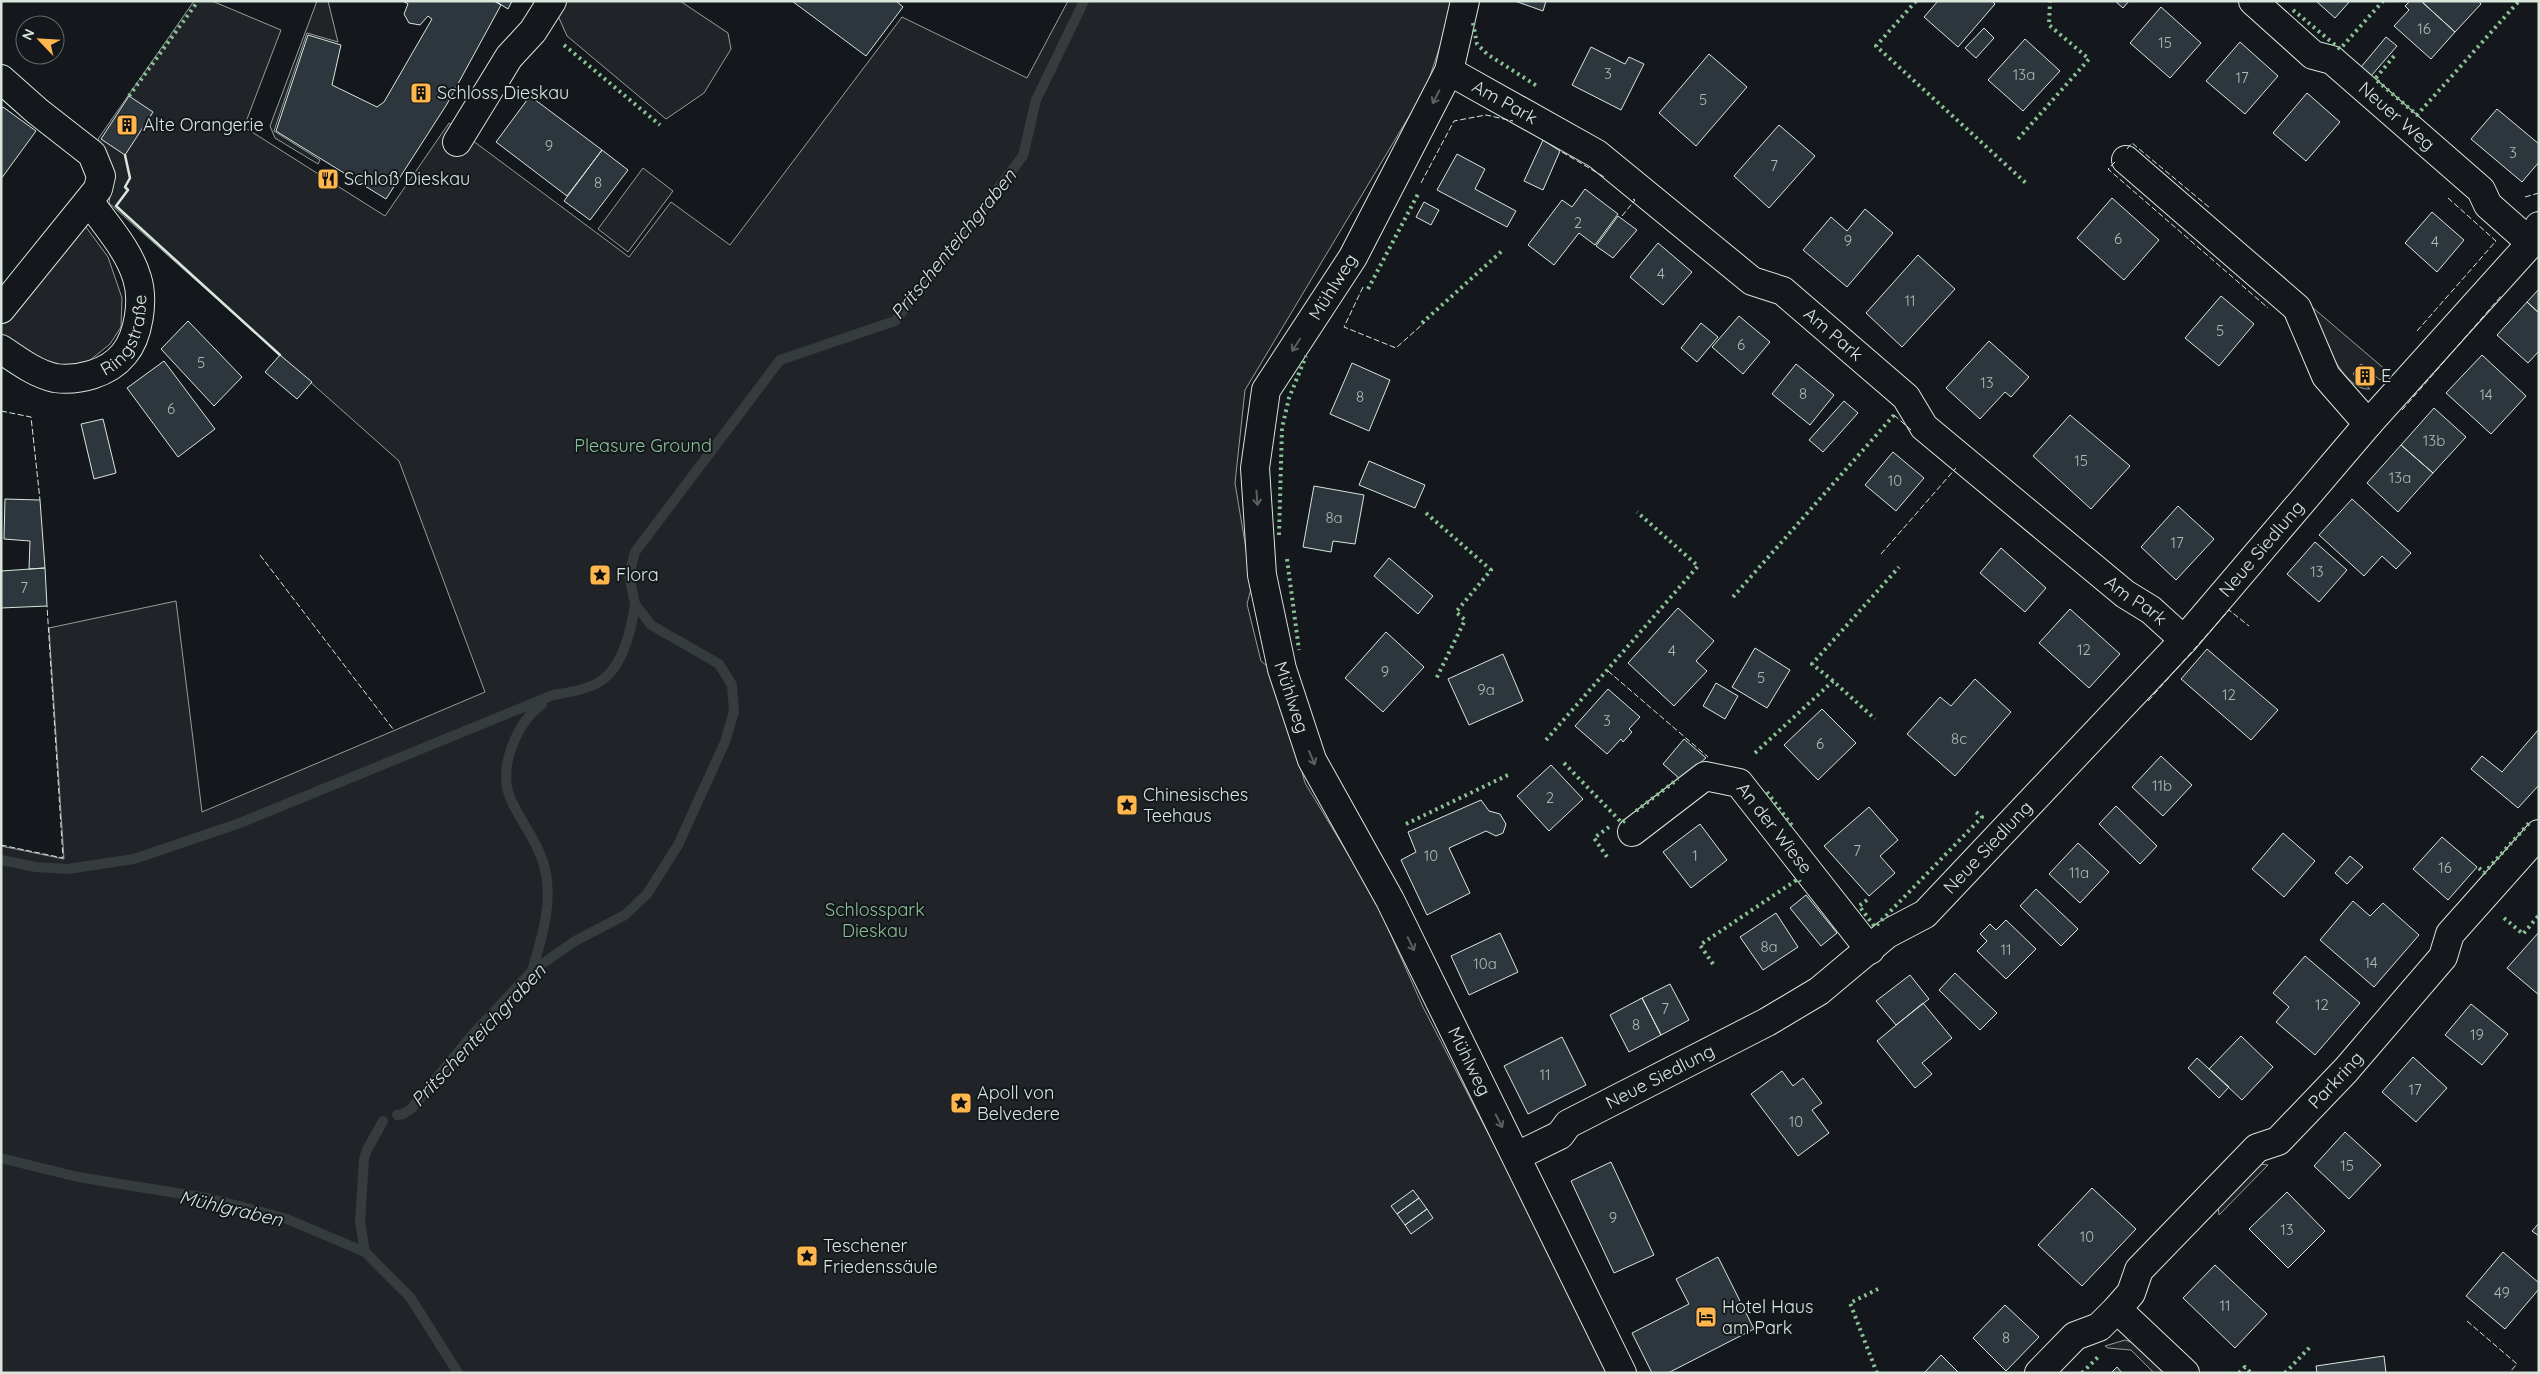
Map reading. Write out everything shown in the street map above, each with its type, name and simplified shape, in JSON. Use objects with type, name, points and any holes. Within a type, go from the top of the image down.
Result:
[{"type":"street","points":[[457,142],[509,57],[533,31],[552,1]]},
{"type":"street","name":"Mühlweg","points":[[1465,1],[1449,71],[1353,257],[1266,390],[1255,468],[1262,575],[1282,669],[1312,760],[1390,900],[1622,1373]]},
{"type":"street","name":"Neuer Weg","points":[[2253,1],[2313,55],[2332,60],[2481,190],[2488,205],[2535,234]]},
{"type":"street","name":"Am Park","points":[[1449,71],[1597,154],[1752,281],[1783,291],[1906,397],[1924,427],[2125,594],[2151,610],[2184,640]]},
{"type":"street","points":[[1,80],[92,154],[101,176],[98,189],[89,201],[1,309]]},
{"type":"street","points":[[2126,160],[2297,308],[2326,376],[2368,424]]},
{"type":"street","name":"Ringstraße","points":[[1,349],[38,372],[54,378],[77,379],[100,372],[124,355],[132,338],[141,299],[137,277],[123,250],[89,201]]},
{"type":"street","name":"Neue Siedlung","points":[[1517,1156],[1560,1135],[1568,1124],[1767,1022],[1818,991],[1870,950],[1887,934],[1924,914],[2184,640],[2368,424],[2535,234]]},
{"type":"street","name":"An der Wiese","points":[[1632,832],[1705,776],[1739,783],[1870,950]]},
{"type":"street","name":"Parkring","points":[[2039,1373],[2076,1336],[2099,1327],[2131,1293],[2138,1270],[2257,1148],[2278,1141],[2346,1070],[2443,957],[2450,934],[2539,834]]},
{"type":"street","points":[[2117,1308],[2185,1373]]},
{"type":"green space","name":"Schlosspark Dieskau","points":[[194,1],[212,1],[281,30],[244,127],[385,216],[449,123],[629,257],[671,202],[730,245],[902,17],[1027,78],[1068,1],[1455,1],[1426,88],[1245,390],[1235,483],[1252,585],[1247,604],[1261,661],[1275,673],[1305,783],[1374,897],[1423,1007],[1504,1164],[1607,1373],[1,1373],[1,846],[64,859],[49,628],[176,601],[202,812],[485,692],[399,461],[109,203],[113,174],[98,139]]},
{"type":"green space","points":[[317,1],[328,1],[338,42],[307,33],[274,131],[320,160],[318,164],[275,138],[270,126]]},
{"type":"green space","points":[[560,1],[680,1],[728,33],[731,49],[704,93],[666,119],[567,36],[555,9]]},
{"type":"green space","points":[[643,168],[673,191],[628,252],[598,229]]},
{"type":"green space","points":[[83,223],[108,257],[122,298],[121,327],[110,344],[89,361],[65,367],[38,361],[1,336],[1,322]]},
{"type":"green space","points":[[2305,301],[2387,371],[2380,380],[2361,364],[2353,374],[2370,389],[2359,387],[2340,368],[2323,339]]},
{"type":"green space","points":[[2259,1164],[2268,1165],[2219,1215],[2218,1206]]},
{"type":"green space","points":[[2125,1340],[2136,1344],[2166,1373],[2154,1373],[2131,1350],[2108,1348],[2105,1346]]},
{"type":"building","name":"Schloss Dieskau","points":[[403,1],[494,1],[501,5],[447,104],[386,199],[276,131],[308,35],[341,45],[332,85],[377,107],[384,102],[432,19],[428,16],[420,25],[409,23],[404,14],[408,4]]},
{"type":"building","points":[[495,1],[512,1],[508,9]]},
{"type":"building","points":[[792,1],[896,1],[903,7],[866,56]]},
{"type":"building","points":[[1515,1],[1546,1],[1543,11]]},
{"type":"building","points":[[1938,1],[1992,1],[1995,4],[1958,47],[1924,17]]},
{"type":"building","points":[[2115,1],[2129,1],[2123,8]]},
{"type":"building","points":[[2316,1],[2350,1],[2335,18]]},
{"type":"building","points":[[2410,1],[2421,1],[2455,32],[2431,59],[2394,26],[2409,10],[2405,6]]},
{"type":"building","points":[[2421,1],[2479,1],[2481,4],[2455,32]]},
{"type":"building","points":[[2161,7],[2201,43],[2170,78],[2130,43]]},
{"type":"building","points":[[1984,28],[1994,38],[1976,58],[1965,48]]},
{"type":"building","points":[[2386,37],[2397,46],[2371,76],[2361,67]]},
{"type":"building","points":[[2025,39],[2060,71],[2023,111],[1988,80]]},
{"type":"building","points":[[2240,42],[2278,76],[2245,114],[2206,81]]},
{"type":"building","points":[[1591,47],[1625,64],[1629,57],[1644,64],[1621,110],[1572,85]]},
{"type":"building","points":[[1709,54],[1747,87],[1696,146],[1659,113]]},
{"type":"building","points":[[2307,93],[2340,122],[2306,161],[2273,133]]},
{"type":"building","name":"Alte Orangerie","points":[[129,96],[153,112],[125,155],[101,139]]},
{"type":"building","points":[[530,96],[602,150],[567,196],[496,142]]},
{"type":"building","points":[[3,107],[36,131],[1,179],[1,109]]},
{"type":"building","points":[[2497,109],[2539,144],[2539,162],[2522,182],[2471,139]]},
{"type":"building","points":[[1779,125],[1815,156],[1769,208],[1734,176]]},
{"type":"building","points":[[1543,140],[1560,151],[1543,190],[1524,181]]},
{"type":"building","points":[[602,150],[628,170],[590,220],[564,201]]},
{"type":"building","points":[[1457,154],[1485,169],[1475,189],[1516,211],[1507,227],[1437,190]]},
{"type":"building","points":[[1585,189],[1618,214],[1595,245],[1579,233],[1554,265],[1528,245],[1562,200],[1572,207]]},
{"type":"building","points":[[2112,198],[2159,240],[2124,280],[2077,238]]},
{"type":"building","points":[[1424,202],[1439,210],[1431,225],[1416,217]]},
{"type":"building","points":[[1865,209],[1893,233],[1847,287],[1803,250],[1831,217],[1847,231]]},
{"type":"building","points":[[2432,212],[2464,240],[2437,272],[2405,243]]},
{"type":"building","points":[[1618,216],[1637,230],[1613,258],[1596,246]]},
{"type":"building","points":[[1658,243],[1692,272],[1663,305],[1630,277]]},
{"type":"building","points":[[1918,255],[1955,289],[1902,347],[1866,313]]},
{"type":"building","points":[[2539,289],[2539,313],[2527,302]]},
{"type":"building","points":[[2221,296],[2254,324],[2219,366],[2185,338]]},
{"type":"building","points":[[2527,302],[2539,313],[2539,351],[2528,363],[2497,335]]},
{"type":"building","points":[[1739,316],[1770,342],[1743,374],[1712,347]]},
{"type":"building","points":[[188,321],[242,377],[214,406],[161,349]]},
{"type":"building","points":[[1701,323],[1718,337],[1697,362],[1681,348]]},
{"type":"building","points":[[1989,341],[2029,377],[2011,397],[2005,392],[1980,419],[1946,388]]},
{"type":"building","points":[[280,355],[312,382],[297,399],[265,372]]},
{"type":"building","points":[[2482,355],[2526,396],[2491,434],[2446,393]]},
{"type":"building","points":[[164,361],[215,429],[178,457],[127,388]]},
{"type":"building","points":[[1352,363],[1390,380],[1369,431],[1330,414]]},
{"type":"building","points":[[1796,364],[1834,395],[1810,425],[1772,394]]},
{"type":"building","name":"E","points":[[2362,367],[2375,379],[2370,386],[2356,373]]},
{"type":"building","points":[[1844,401],[1858,413],[1823,452],[1809,440]]},
{"type":"building","points":[[2434,408],[2466,437],[2433,473],[2401,445]]},
{"type":"building","points":[[2070,415],[2130,466],[2091,509],[2033,456]]},
{"type":"building","points":[[103,419],[116,473],[94,479],[81,424]]},
{"type":"building","points":[[2401,445],[2433,473],[2398,512],[2367,483]]},
{"type":"building","points":[[1893,452],[1924,478],[1896,511],[1865,485]]},
{"type":"building","points":[[1369,461],[1425,485],[1415,508],[1359,485]]},
{"type":"building","points":[[1314,486],[1364,495],[1355,544],[1333,541],[1331,552],[1303,547]]},
{"type":"building","points":[[5,499],[40,500],[45,568],[29,569],[30,541],[4,539]]},
{"type":"building","points":[[2352,499],[2411,553],[2396,569],[2382,556],[2364,576],[2319,535]]},
{"type":"building","points":[[2178,506],[2214,539],[2176,580],[2141,547]]},
{"type":"building","points":[[2315,542],[2347,570],[2319,602],[2287,574]]},
{"type":"building","points":[[2001,548],[2046,588],[2025,612],[1980,573]]},
{"type":"building","points":[[1389,558],[1433,596],[1418,614],[1374,576]]},
{"type":"building","points":[[45,568],[47,606],[1,608],[1,571]]},
{"type":"building","points":[[1678,608],[1714,641],[1696,661],[1707,671],[1674,706],[1628,663]]},
{"type":"building","points":[[2070,609],[2120,654],[2089,688],[2039,643]]},
{"type":"building","points":[[1386,632],[1424,667],[1383,712],[1345,678]]},
{"type":"building","points":[[1755,648],[1790,670],[1767,708],[1732,687]]},
{"type":"building","points":[[2207,649],[2278,710],[2251,740],[2181,679]]},
{"type":"building","points":[[1503,654],[1523,701],[1469,725],[1448,679]]},
{"type":"building","points":[[1975,679],[2011,712],[1955,776],[1907,734],[1940,697],[1951,706]]},
{"type":"building","points":[[1716,683],[1738,696],[1725,719],[1703,706]]},
{"type":"building","points":[[1608,689],[1640,717],[1629,729],[1632,732],[1623,742],[1621,739],[1607,754],[1575,726]]},
{"type":"building","points":[[1822,709],[1856,743],[1818,780],[1784,745]]},
{"type":"building","points":[[2539,729],[2539,785],[2518,808],[2471,769],[2482,756],[2502,772]]},
{"type":"building","points":[[1684,739],[1706,758],[1680,779],[1663,764]]},
{"type":"building","points":[[2161,756],[2192,785],[2163,816],[2132,787]]},
{"type":"building","points":[[1551,765],[1583,799],[1549,831],[1517,796]]},
{"type":"building","points":[[1481,800],[1489,811],[1500,814],[1506,824],[1503,833],[1496,836],[1486,831],[1449,848],[1470,893],[1427,915],[1401,860],[1416,852],[1408,832]]},
{"type":"building","points":[[2116,806],[2157,846],[2140,864],[2099,824]]},
{"type":"building","points":[[1869,807],[1898,840],[1880,856],[1895,873],[1869,896],[1824,846]]},
{"type":"building","points":[[1700,824],[1727,860],[1691,888],[1663,852]]},
{"type":"building","points":[[2283,833],[2315,861],[2284,897],[2252,869]]},
{"type":"building","points":[[2442,837],[2477,867],[2448,900],[2413,869]]},
{"type":"building","points":[[2078,843],[2109,872],[2080,903],[2049,874]]},
{"type":"building","points":[[2350,856],[2363,867],[2347,884],[2335,873]]},
{"type":"building","points":[[2036,889],[2078,929],[2061,946],[2020,906]]},
{"type":"building","points":[[1806,895],[1837,933],[1821,946],[1790,908]]},
{"type":"building","points":[[2353,901],[2370,916],[2383,903],[2419,935],[2374,987],[2320,940]]},
{"type":"building","points":[[1776,913],[1798,947],[1763,970],[1740,937]]},
{"type":"building","points":[[2006,920],[2036,949],[2006,979],[1977,951],[1987,941],[1980,934],[1990,924],[1996,930]]},
{"type":"building","points":[[2539,932],[2539,995],[2507,968]]},
{"type":"building","points":[[1500,933],[1518,972],[1469,995],[1451,956]]},
{"type":"building","points":[[2305,956],[2360,1003],[2315,1055],[2276,1022],[2289,1007],[2273,993]]},
{"type":"building","points":[[1955,973],[1997,1013],[1980,1030],[1939,990]]},
{"type":"building","points":[[1910,975],[1929,999],[1896,1025],[1876,1001]]},
{"type":"building","points":[[1670,984],[1689,1020],[1661,1035],[1642,998]]},
{"type":"building","points":[[1642,998],[1661,1035],[1629,1052],[1610,1015]]},
{"type":"building","points":[[1923,1003],[1952,1038],[1922,1063],[1932,1074],[1915,1088],[1877,1041]]},
{"type":"building","points":[[2471,1004],[2508,1034],[2482,1065],[2445,1035]]},
{"type":"building","points":[[2241,1036],[2273,1067],[2242,1100],[2209,1069]]},
{"type":"building","points":[[1562,1037],[1586,1085],[1528,1114],[1504,1066]]},
{"type":"building","points":[[2413,1057],[2447,1088],[2416,1122],[2382,1092]]},
{"type":"building","points":[[2197,1058],[2229,1087],[2219,1098],[2188,1068]]},
{"type":"building","points":[[1782,1071],[1793,1086],[1803,1078],[1822,1103],[1812,1110],[1829,1133],[1798,1156],[1751,1094]]},
{"type":"building","points":[[2345,1132],[2381,1165],[2349,1199],[2314,1166]]},
{"type":"building","points":[[1611,1162],[1654,1255],[1614,1273],[1571,1181]]},
{"type":"building","points":[[2092,1188],[2136,1229],[2082,1286],[2038,1245]]},
{"type":"building","points":[[1413,1190],[1419,1198],[1397,1214],[1391,1206]]},
{"type":"building","points":[[2287,1192],[2325,1231],[2288,1268],[2249,1229]]},
{"type":"building","points":[[1419,1198],[1427,1209],[1405,1225],[1397,1214]]},
{"type":"building","points":[[1427,1209],[1433,1218],[1411,1234],[1405,1225]]},
{"type":"building","points":[[2539,1223],[2539,1236],[2532,1231]]},
{"type":"building","points":[[2503,1252],[2539,1283],[2539,1289],[2505,1329],[2466,1296]]},
{"type":"building","name":"Hotel Haus am Park","points":[[1718,1257],[1754,1329],[1668,1373],[1652,1373],[1632,1333],[1689,1304],[1676,1279]]},
{"type":"building","points":[[2215,1265],[2267,1314],[2235,1348],[2183,1298]]},
{"type":"building","points":[[2005,1305],[2039,1337],[2006,1371],[1973,1338]]},
{"type":"building","points":[[1941,1355],[1959,1373],[1924,1373]]},
{"type":"building","points":[[2384,1356],[2386,1373],[2317,1373],[2316,1366]]},
{"type":"building","points":[[2117,1367],[2122,1373],[2111,1373]]},
{"type":"waterway","name":"Pritschenteichgraben","points":[[397,1115],[411,1109],[473,1034],[532,971],[575,941],[625,915],[647,894],[678,845],[725,742],[734,711],[732,685],[719,664],[651,625],[635,604],[629,575],[635,552],[780,360],[895,321],[1023,156],[1036,100],[1084,1]]},
{"type":"waterway","points":[[1,860],[36,867],[68,869],[134,859],[240,823],[553,695],[577,691],[591,686],[602,680],[617,663],[631,627],[635,604]]},
{"type":"waterway","points":[[532,971],[547,911],[546,874],[540,854],[512,802],[506,776],[511,748],[517,735],[524,723],[542,704]]},
{"type":"waterway","name":"Pritschenteichgraben","points":[[365,1252],[360,1222],[364,1159],[383,1121]]},
{"type":"waterway","name":"Mühlgraben","points":[[1,1158],[78,1177],[207,1198],[247,1208],[287,1219],[365,1252],[410,1297],[458,1373]]},
{"type":"hedge","points":[[1916,1],[1876,46],[2027,184]]},
{"type":"hedge","points":[[2018,139],[2089,59],[2049,25],[2050,1]]},
{"type":"hedge","points":[[2293,10],[2340,49],[2383,1]]},
{"type":"hedge","points":[[2394,56],[2375,79],[2417,115],[2519,1]]},
{"type":"hedge","points":[[129,96],[196,4]]},
{"type":"hedge","points":[[1473,23],[1477,44],[1487,54],[1537,86]]},
{"type":"hedge","points":[[564,45],[660,125]]},
{"type":"hedge","points":[[1368,289],[1418,194]]},
{"type":"hedge","points":[[1422,323],[1503,250]]},
{"type":"hedge","points":[[1279,535],[1282,428],[1289,398],[1306,356]]},
{"type":"hedge","points":[[1733,597],[1894,415]]},
{"type":"hedge","points":[[1546,740],[1698,566],[1637,512]]},
{"type":"hedge","points":[[1426,513],[1491,570],[1456,612],[1465,620],[1436,679]]},
{"type":"hedge","points":[[1287,559],[1299,650]]},
{"type":"hedge","points":[[1833,681],[1812,664],[1899,567]]},
{"type":"hedge","points":[[1755,753],[1833,681],[1875,719]]},
{"type":"hedge","points":[[1564,763],[1622,823],[1625,820]]},
{"type":"hedge","points":[[1406,824],[1510,774]]},
{"type":"hedge","points":[[1636,811],[1678,779]]},
{"type":"hedge","points":[[1767,792],[1793,827]]},
{"type":"hedge","points":[[1867,900],[1859,906],[1875,927],[1982,817],[1976,812]]},
{"type":"hedge","points":[[2479,868],[2484,873],[2531,821]]},
{"type":"hedge","points":[[1609,827],[1594,838],[1609,860]]},
{"type":"hedge","points":[[1713,964],[1700,945],[1798,879],[1800,882]]},
{"type":"hedge","points":[[2504,918],[2523,934],[2539,915]]},
{"type":"hedge","points":[[1877,1373],[1850,1303],[1880,1288]]},
{"type":"hedge","points":[[2285,1373],[2310,1347]]},
{"type":"hedge","points":[[2082,1373],[2099,1356]]},
{"type":"hedge","points":[[2239,1373],[2245,1367],[2251,1373]]},
{"type":"fence","points":[[1421,183],[1454,121],[1486,115],[1513,121]]},
{"type":"fence","points":[[2127,149],[2132,143],[2210,208]]},
{"type":"fence","points":[[1562,152],[1606,178]]},
{"type":"fence","points":[[2115,162],[2108,169],[2268,308]]},
{"type":"fence","points":[[2525,197],[2539,193]]},
{"type":"fence","points":[[2417,331],[2496,241],[2448,198]]},
{"type":"fence","points":[[1622,216],[1635,200],[1633,199]]},
{"type":"fence","points":[[1363,287],[1344,327],[1396,348],[1425,322]]},
{"type":"fence","points":[[2402,410],[2502,295]]},
{"type":"fence","points":[[1,411],[31,417],[40,500]]},
{"type":"fence","points":[[1894,415],[1911,430]]},
{"type":"fence","points":[[1881,554],[1956,468]]},
{"type":"fence","points":[[260,555],[393,729]]},
{"type":"fence","points":[[1,845],[63,858],[47,606]]},
{"type":"fence","points":[[2148,701],[2229,610],[2249,626]]},
{"type":"fence","points":[[1608,671],[1708,757]]},
{"type":"fence","points":[[2467,1321],[2517,1364],[2509,1373]]},
{"type":"wall","points":[[125,155],[130,178],[125,187],[128,190],[116,206],[280,355]]},
{"type":"place","name":"Schloss Dieskau","points":[[421,93]]},
{"type":"place","name":"Alte Orangerie","points":[[127,125]]},
{"type":"place","name":"Schloß Dieskau","points":[[328,179]]},
{"type":"place","name":"E","points":[[2365,376]]},
{"type":"place","name":"Flora","points":[[600,575]]},
{"type":"place","name":"Chinesisches Teehaus","points":[[1127,805]]},
{"type":"place","name":"Apoll von Belvedere","points":[[961,1103]]},
{"type":"place","name":"Teschener Friedenssäule","points":[[807,1256]]},
{"type":"place","name":"Hotel Haus am Park","points":[[1706,1317]]},
{"type":"park label","name":"Pleasure Ground","points":[[643,446]]}]
